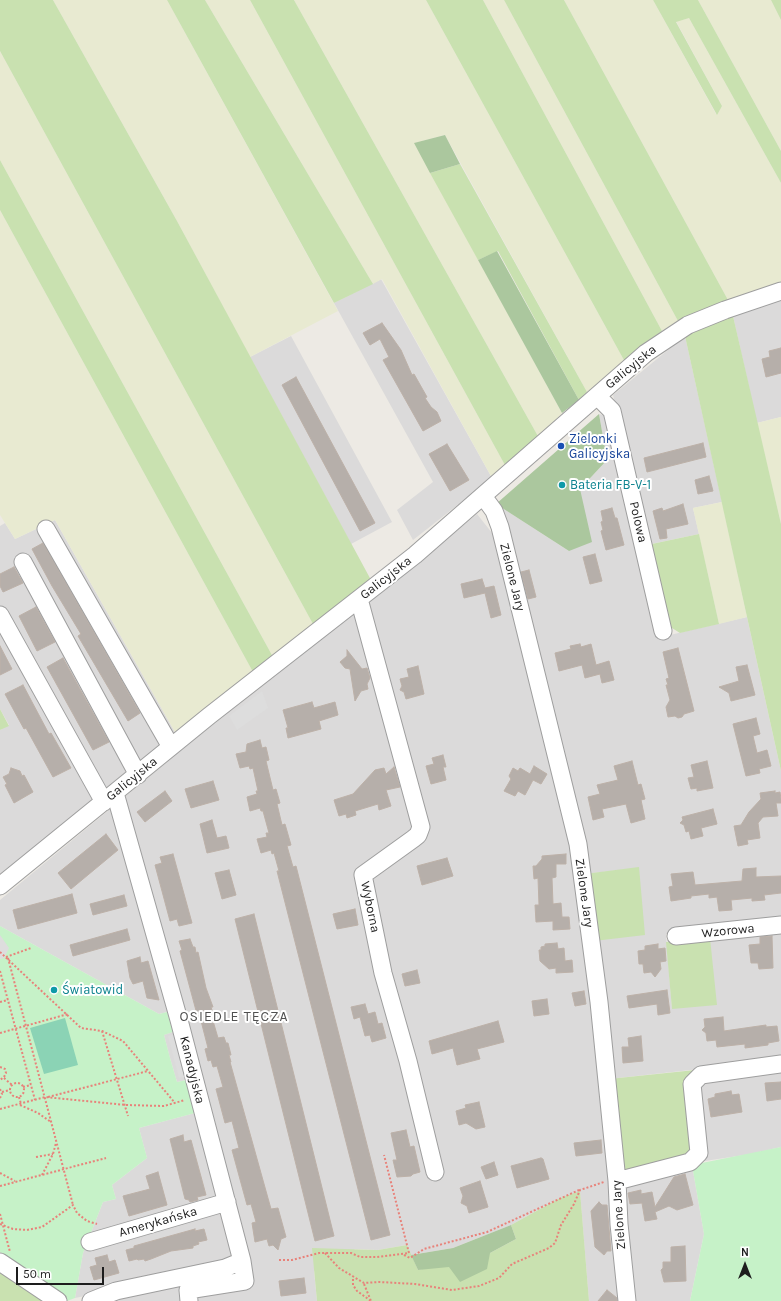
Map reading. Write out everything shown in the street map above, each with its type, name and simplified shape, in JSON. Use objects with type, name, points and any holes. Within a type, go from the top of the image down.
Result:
[{"type":"street","name":"Galicyjska","points":[[0,886],[171,747],[415,555],[646,353],[688,325],[781,291]]},
{"type":"street","name":"Polowa","points":[[597,396],[612,411],[663,632]]},
{"type":"street","name":"Zielone Jary","points":[[484,496],[494,511],[500,527],[578,844],[599,1002],[617,1181],[619,1224],[627,1301]]},
{"type":"street","points":[[46,529],[171,747]]},
{"type":"street","points":[[23,562],[138,774]]},
{"type":"street","name":"Wyborna","points":[[359,599],[421,827],[418,835],[363,875],[383,973],[408,1061],[435,1172]]},
{"type":"street","name":"Kanadyjska","points":[[0,615],[110,798],[179,1020],[242,1261],[245,1281],[188,1290],[189,1301]]},
{"type":"street","name":"Wzorowa","points":[[676,936],[781,925]]},
{"type":"street","points":[[617,1181],[690,1162],[699,1153],[692,1084],[700,1074],[781,1064]]},
{"type":"street","name":"Amerykańska","points":[[90,1242],[227,1202]]},
{"type":"street","points":[[5,1256],[58,1301]]},
{"type":"street","points":[[91,1301],[116,1291],[225,1268],[242,1261]]},
{"type":"path","points":[[7,957],[31,948]]},
{"type":"path","points":[[0,952],[82,1028],[102,1031],[123,1042],[175,1103]]},
{"type":"path","points":[[7,957],[73,1206],[77,1213],[87,1221],[96,1224]]},
{"type":"path","points":[[0,971],[35,1100]]},
{"type":"path","points":[[0,1002],[8,1000]]},
{"type":"path","points":[[0,1033],[68,1014]]},
{"type":"path","points":[[102,1031],[116,1079],[126,1105],[128,1116]]},
{"type":"path","points":[[0,1067],[6,1071],[4,1078],[0,1080]]},
{"type":"path","points":[[0,1109],[148,1071]]},
{"type":"path","points":[[4,1078],[12,1086]]},
{"type":"path","points":[[10,1090],[12,1086],[19,1083],[23,1087],[31,1086]]},
{"type":"path","points":[[20,1104],[19,1097],[23,1092],[23,1087]]},
{"type":"path","points":[[0,1098],[1,1090],[10,1090]]},
{"type":"path","points":[[10,1090],[12,1095],[19,1097]]},
{"type":"path","points":[[45,1097],[126,1105],[164,1106],[187,1100]]},
{"type":"path","points":[[20,1104],[38,1113],[52,1123]]},
{"type":"path","points":[[42,1174],[53,1154],[57,1141]]},
{"type":"path","points":[[36,1157],[53,1154]]},
{"type":"path","points":[[279,1260],[292,1260],[325,1253],[351,1253],[360,1257],[403,1255],[410,1252],[384,1155]]},
{"type":"path","points":[[0,1186],[106,1158]]},
{"type":"path","points":[[0,1173],[15,1182]]},
{"type":"path","points":[[403,1255],[410,1258],[424,1249],[487,1232],[580,1190],[606,1181],[617,1181]]},
{"type":"path","points":[[325,1253],[338,1268],[364,1283],[380,1282],[415,1284],[452,1290],[479,1286],[499,1278],[512,1264],[549,1248],[555,1243],[561,1225],[574,1204],[580,1190]]},
{"type":"path","points":[[0,1224],[13,1229],[27,1230],[42,1227],[73,1206]]},
{"type":"path","points":[[0,1214],[3,1225],[5,1256]]},
{"type":"path","points":[[353,1278],[353,1285],[357,1291],[371,1301],[364,1283]]},
{"type":"shaded area","points":[[381,279],[492,478],[413,540],[397,510],[433,482],[334,303]]},
{"type":"shaded area","points":[[781,301],[781,417],[757,423],[733,316]]},
{"type":"shaded area","points":[[291,336],[392,522],[351,544],[250,357]]},
{"type":"shaded area","points":[[685,336],[722,502],[693,508],[699,534],[647,545],[613,395]]},
{"type":"shaded area","points":[[599,414],[606,416],[614,445],[657,638],[747,617],[781,771],[781,920],[666,934],[672,1009],[710,938],[781,930],[781,1060],[609,1079],[594,941],[639,868],[584,874],[496,504],[569,551],[580,489],[607,460]]},
{"type":"shaded area","points":[[477,514],[496,538],[572,841],[589,979],[622,1301],[589,1301],[580,1192],[560,1198],[511,1225],[453,1248],[411,1255],[407,1245],[378,1250],[355,1249],[314,1271],[317,1301],[98,1301],[94,1294],[75,1298],[83,1253],[103,1202],[116,1199],[112,1185],[147,1158],[139,1128],[195,1113],[186,1080],[177,1082],[170,1058],[164,1035],[173,1032],[167,1012],[159,1014],[0,926],[0,900],[191,742],[379,594]]},
{"type":"shaded area","points":[[55,520],[176,734],[0,881],[0,730],[9,725],[0,709],[0,526],[5,523],[15,539]]},
{"type":"shaded area","points":[[262,691],[268,708],[237,730],[229,716]]},
{"type":"shaded area","points":[[0,935],[9,948],[4,958],[0,959]]},
{"type":"shaded area","points":[[176,1034],[188,1076],[179,1078],[168,1036]]},
{"type":"shaded area","points":[[781,1067],[781,1147],[751,1154],[705,1161],[696,1087],[704,1076]]},
{"type":"shaded area","points":[[692,1165],[704,1234],[690,1301],[632,1301],[623,1184]]},
{"type":"green space","points":[[0,0],[53,0],[177,221],[371,580],[313,624],[0,51]]},
{"type":"green space","points":[[53,0],[167,0],[338,311],[250,357],[177,221]]},
{"type":"green space","points":[[167,0],[205,0],[373,284],[334,303]]},
{"type":"green space","points":[[205,0],[250,0],[506,467],[492,478],[382,279],[373,284]]},
{"type":"green space","points":[[250,0],[294,0],[539,438],[506,467]]},
{"type":"green space","points":[[294,0],[426,0],[625,362],[587,392],[445,135],[415,143],[562,413],[539,438]]},
{"type":"green space","points":[[426,0],[483,0],[662,331],[625,362]]},
{"type":"green space","points":[[483,0],[504,0],[678,321],[662,331]]},
{"type":"green space","points":[[504,0],[564,0],[728,300],[678,321]]},
{"type":"green space","points":[[564,0],[653,0],[716,114],[722,106],[676,21],[689,18],[781,183],[781,283],[728,300]]},
{"type":"green space","points":[[653,0],[698,0],[781,151],[781,183],[689,18],[676,22],[722,106],[717,115]]},
{"type":"green space","points":[[698,0],[771,0],[781,20],[781,151]]},
{"type":"green space","points":[[771,0],[781,0],[781,20]]},
{"type":"green space","points":[[0,51],[313,624],[273,657],[0,160]]},
{"type":"green space","points":[[445,135],[460,164],[430,173],[414,143]]},
{"type":"green space","points":[[0,160],[273,657],[253,672],[0,210]]},
{"type":"green space","points":[[460,164],[587,392],[579,400],[498,251],[478,260],[430,173]]},
{"type":"green space","points":[[0,210],[253,672],[176,734],[55,520],[15,539],[0,515]]},
{"type":"green space","points":[[497,251],[579,400],[562,413],[478,260]]},
{"type":"green space","points":[[733,316],[781,524],[781,771],[685,336]]},
{"type":"green space","points":[[599,414],[607,460],[580,489],[592,542],[569,551],[496,504]]},
{"type":"green space","points":[[781,417],[781,524],[757,423]]},
{"type":"green space","points":[[722,502],[747,617],[719,624],[693,508]]},
{"type":"green space","points":[[699,534],[719,624],[680,633],[664,623],[647,545]]},
{"type":"green space","points":[[0,709],[9,726],[0,730]]},
{"type":"green space","points":[[639,867],[645,935],[594,941],[584,874]]},
{"type":"green space","points":[[0,926],[159,1014],[167,1012],[173,1032],[164,1035],[170,1058],[177,1082],[186,1080],[195,1113],[139,1128],[147,1158],[112,1185],[116,1199],[103,1202],[83,1253],[75,1298],[67,1301],[0,1252]]},
{"type":"green space","points":[[710,938],[717,1005],[672,1009],[666,942]]},
{"type":"green space","points":[[65,1018],[78,1065],[44,1074],[30,1028]]},
{"type":"green space","points":[[695,1070],[693,1150],[687,1160],[623,1175],[609,1079]]},
{"type":"green space","points":[[781,1147],[781,1301],[690,1301],[704,1234],[692,1165]]},
{"type":"green space","points":[[580,1191],[589,1301],[317,1301],[312,1248],[378,1250],[407,1245],[418,1270],[490,1253],[516,1239],[511,1225],[560,1198]]},
{"type":"green space","points":[[511,1225],[516,1239],[490,1253],[487,1269],[460,1282],[449,1267],[418,1270],[411,1255],[453,1248]]},
{"type":"green space","points":[[0,1267],[49,1301],[0,1301]]},
{"type":"building","points":[[382,323],[401,350],[412,375],[414,374],[427,397],[425,398],[431,407],[437,412],[441,421],[423,431],[383,360],[389,357],[380,339],[370,345],[363,333]]},
{"type":"building","points":[[781,348],[781,373],[766,377],[762,359],[770,357],[769,351]]},
{"type":"building","points":[[296,377],[375,523],[360,531],[282,385]]},
{"type":"building","points":[[703,443],[706,457],[647,472],[644,458]]},
{"type":"building","points":[[447,444],[469,480],[450,491],[429,454]]},
{"type":"building","points":[[709,476],[713,491],[698,494],[695,480]]},
{"type":"building","points":[[683,504],[688,524],[666,529],[667,538],[660,539],[653,511],[662,508],[663,511]]},
{"type":"building","points":[[612,508],[615,518],[617,518],[624,545],[606,550],[601,531],[603,530],[601,522],[603,521],[601,511]]},
{"type":"building","points":[[43,543],[140,713],[128,721],[78,636],[81,634],[32,549]]},
{"type":"building","points":[[595,554],[602,581],[590,584],[583,557]]},
{"type":"building","points":[[14,567],[23,583],[3,592],[0,586],[0,574]]},
{"type":"building","points":[[529,570],[536,597],[528,599],[521,572]]},
{"type":"building","points":[[482,579],[485,588],[494,586],[501,615],[491,618],[485,593],[464,598],[461,584]]},
{"type":"building","points":[[36,607],[55,642],[37,651],[19,616]]},
{"type":"building","points":[[580,644],[581,647],[591,644],[596,665],[609,661],[614,680],[602,683],[600,674],[585,678],[582,665],[559,671],[555,653],[571,649],[570,646]]},
{"type":"building","points":[[0,646],[12,669],[0,675]]},
{"type":"building","points":[[678,648],[694,711],[684,714],[682,717],[678,718],[675,716],[668,717],[666,707],[670,700],[666,679],[669,678],[663,652]]},
{"type":"building","points":[[347,650],[362,669],[367,668],[370,678],[367,684],[368,689],[361,691],[355,701],[350,669],[345,668],[340,662],[347,656]]},
{"type":"building","points":[[63,658],[109,742],[93,750],[47,667]]},
{"type":"building","points":[[747,665],[755,695],[731,701],[729,693],[719,687],[739,681],[736,667]]},
{"type":"building","points":[[418,666],[424,694],[406,699],[404,692],[400,690],[402,686],[400,679],[409,677],[407,669]]},
{"type":"building","points":[[23,685],[49,734],[51,733],[71,768],[53,777],[5,694]]},
{"type":"building","points":[[312,702],[314,708],[335,702],[338,715],[319,721],[321,729],[288,738],[286,728],[288,728],[283,710]]},
{"type":"building","points":[[756,718],[760,734],[753,736],[757,753],[767,750],[771,766],[759,769],[760,773],[746,776],[733,724]]},
{"type":"building","points":[[260,740],[262,748],[266,747],[269,760],[266,761],[273,790],[276,789],[280,803],[277,804],[282,825],[285,824],[291,845],[287,846],[293,867],[296,866],[390,1235],[371,1240],[277,871],[279,871],[274,853],[272,854],[271,850],[261,853],[257,839],[267,837],[266,833],[269,833],[263,811],[261,811],[260,808],[250,811],[247,797],[257,794],[256,791],[258,791],[253,768],[250,769],[249,766],[240,768],[236,754],[246,752],[247,744]]},
{"type":"building","points":[[443,755],[446,767],[443,767],[446,780],[431,784],[426,766],[434,764],[432,758]]},
{"type":"building","points":[[632,761],[638,785],[641,784],[645,799],[641,800],[645,819],[631,823],[626,804],[602,809],[604,817],[593,820],[588,797],[600,794],[597,785],[618,780],[614,766]]},
{"type":"building","points":[[707,761],[713,788],[697,791],[697,788],[691,789],[688,778],[694,777],[691,765]]},
{"type":"building","points":[[534,766],[547,774],[541,784],[533,780],[525,795],[518,791],[515,796],[504,791],[511,779],[509,776],[513,768],[518,771],[520,768],[530,774]]},
{"type":"building","points":[[394,767],[400,787],[386,790],[391,806],[379,810],[378,804],[355,811],[356,815],[347,818],[346,814],[339,816],[334,800],[353,794],[375,770],[384,768],[386,774]]},
{"type":"building","points":[[11,768],[20,771],[22,776],[24,775],[33,792],[14,803],[5,785],[7,784],[3,777],[9,774]]},
{"type":"building","points":[[213,781],[219,800],[191,808],[185,789]]},
{"type":"building","points":[[165,791],[172,801],[145,822],[137,812]]},
{"type":"building","points":[[775,791],[775,793],[780,792],[781,799],[781,803],[776,803],[778,816],[763,817],[758,823],[760,838],[747,840],[748,844],[738,846],[734,826],[741,825],[749,812],[761,799],[760,793]]},
{"type":"building","points":[[713,809],[717,824],[701,828],[703,836],[691,839],[689,831],[686,832],[684,825],[680,823],[683,820],[682,817]]},
{"type":"building","points":[[212,820],[217,838],[226,836],[229,848],[207,853],[200,824]]},
{"type":"building","points":[[106,834],[118,850],[71,889],[58,873]]},
{"type":"building","points":[[173,854],[192,923],[179,926],[177,919],[170,921],[155,865],[162,863],[160,857]]},
{"type":"building","points":[[566,854],[566,864],[556,864],[556,877],[552,878],[553,904],[561,903],[562,917],[569,917],[570,929],[553,930],[553,921],[536,922],[535,905],[539,905],[538,878],[534,879],[533,866],[536,866],[542,859],[542,856]]},
{"type":"building","points":[[447,858],[453,876],[422,885],[417,866]]},
{"type":"building","points":[[756,868],[756,877],[781,876],[781,893],[764,895],[765,900],[752,901],[752,898],[731,900],[732,910],[719,911],[717,897],[709,898],[709,894],[691,896],[691,898],[671,901],[669,887],[673,886],[671,874],[693,872],[695,885],[742,881],[743,869]]},
{"type":"building","points":[[229,870],[236,895],[222,899],[215,873]]},
{"type":"building","points":[[72,894],[77,913],[18,929],[13,910]]},
{"type":"building","points":[[124,895],[127,906],[93,915],[90,904]]},
{"type":"building","points":[[355,909],[358,925],[337,929],[333,914]]},
{"type":"building","points":[[254,914],[334,1236],[315,1241],[235,919]]},
{"type":"building","points":[[127,929],[130,940],[73,956],[70,945]]},
{"type":"building","points":[[772,936],[773,968],[759,969],[758,963],[751,963],[749,945],[760,944],[760,937]]},
{"type":"building","points":[[190,939],[193,947],[195,947],[196,953],[198,952],[206,988],[213,1007],[211,1007],[213,1013],[211,1014],[218,1038],[224,1037],[226,1043],[228,1043],[231,1055],[229,1055],[230,1062],[271,1209],[278,1208],[286,1237],[281,1239],[278,1250],[273,1245],[269,1246],[267,1239],[255,1242],[252,1223],[256,1222],[251,1204],[247,1205],[232,1150],[239,1148],[232,1121],[225,1123],[216,1089],[223,1087],[217,1066],[213,1067],[211,1060],[208,1061],[205,1049],[208,1048],[200,1017],[198,1018],[180,951],[182,950],[179,941]]},
{"type":"building","points":[[557,943],[558,949],[564,948],[565,961],[572,960],[573,972],[556,973],[556,968],[549,969],[540,961],[539,950],[541,950],[541,947],[545,946],[545,944]]},
{"type":"building","points":[[658,944],[658,949],[665,948],[666,961],[660,962],[661,969],[655,977],[651,972],[644,973],[643,964],[639,964],[638,951],[645,950],[645,946]]},
{"type":"building","points":[[140,957],[141,963],[148,961],[159,1000],[147,998],[143,981],[133,984],[130,978],[127,961]]},
{"type":"building","points":[[417,970],[420,983],[405,986],[402,974]]},
{"type":"building","points":[[667,990],[670,1013],[658,1015],[657,1004],[629,1008],[627,996]]},
{"type":"building","points":[[584,991],[586,1004],[575,1006],[572,993]]},
{"type":"building","points":[[547,999],[549,1014],[534,1016],[532,1001]]},
{"type":"building","points":[[365,1004],[368,1014],[375,1012],[378,1024],[382,1023],[386,1038],[372,1042],[370,1035],[365,1036],[360,1017],[354,1019],[351,1007]]},
{"type":"building","points":[[723,1017],[724,1031],[766,1025],[766,1027],[777,1026],[779,1041],[768,1043],[768,1045],[745,1048],[745,1044],[717,1047],[716,1040],[707,1041],[706,1033],[702,1030],[705,1027],[704,1019]]},
{"type":"building","points":[[498,1021],[504,1042],[477,1049],[480,1059],[457,1065],[453,1048],[432,1054],[429,1041]]},
{"type":"building","points":[[641,1036],[643,1061],[623,1063],[622,1047],[629,1047],[628,1038]]},
{"type":"building","points":[[781,1082],[781,1099],[767,1101],[765,1083]]},
{"type":"building","points":[[731,1091],[732,1095],[739,1094],[742,1112],[711,1117],[708,1099],[715,1097],[715,1094]]},
{"type":"building","points":[[479,1102],[485,1127],[476,1129],[466,1123],[459,1125],[456,1111],[466,1108],[465,1105]]},
{"type":"building","points":[[406,1130],[410,1147],[414,1146],[420,1172],[411,1176],[397,1177],[393,1160],[397,1160],[391,1133]]},
{"type":"building","points":[[183,1135],[184,1142],[191,1140],[206,1195],[197,1197],[198,1200],[190,1202],[189,1200],[185,1199],[170,1139]]},
{"type":"building","points":[[601,1140],[602,1153],[576,1156],[574,1143]]},
{"type":"building","points":[[541,1158],[543,1159],[549,1179],[517,1188],[511,1166]]},
{"type":"building","points":[[494,1162],[498,1175],[486,1179],[481,1167]]},
{"type":"building","points":[[158,1172],[167,1205],[129,1216],[123,1196],[150,1189],[146,1176]]},
{"type":"building","points":[[685,1174],[693,1205],[677,1210],[669,1206],[655,1212],[657,1219],[645,1221],[642,1203],[630,1204],[628,1193],[641,1190],[641,1194],[652,1192],[655,1207],[674,1177]]},
{"type":"building","points":[[480,1181],[488,1207],[469,1213],[467,1206],[461,1203],[463,1196],[460,1188]]},
{"type":"building","points":[[599,1202],[602,1205],[607,1205],[611,1251],[607,1251],[604,1255],[595,1247],[591,1211]]},
{"type":"building","points":[[195,1229],[195,1231],[204,1229],[207,1240],[198,1242],[199,1244],[193,1246],[193,1248],[171,1251],[145,1261],[144,1259],[137,1259],[129,1261],[126,1250],[134,1248],[134,1246]]},
{"type":"building","points":[[685,1246],[686,1281],[664,1282],[661,1270],[663,1268],[663,1262],[671,1262],[671,1247]]},
{"type":"building","points":[[107,1255],[109,1262],[115,1260],[119,1273],[94,1280],[90,1267],[97,1265],[95,1258]]},
{"type":"building","points":[[304,1278],[306,1293],[281,1296],[279,1281]]},
{"type":"building","points":[[607,1290],[617,1298],[617,1301],[598,1301]]},
{"type":"place","name":"Zielonki Galicyjska","points":[[561,446]]},
{"type":"place","name":"Bateria FB-V-1","points":[[562,485]]},
{"type":"place","name":"Światowid","points":[[54,990]]},
{"type":"district","name":"OSIEDLE TĘCZA","points":[[234,1017]]}]
